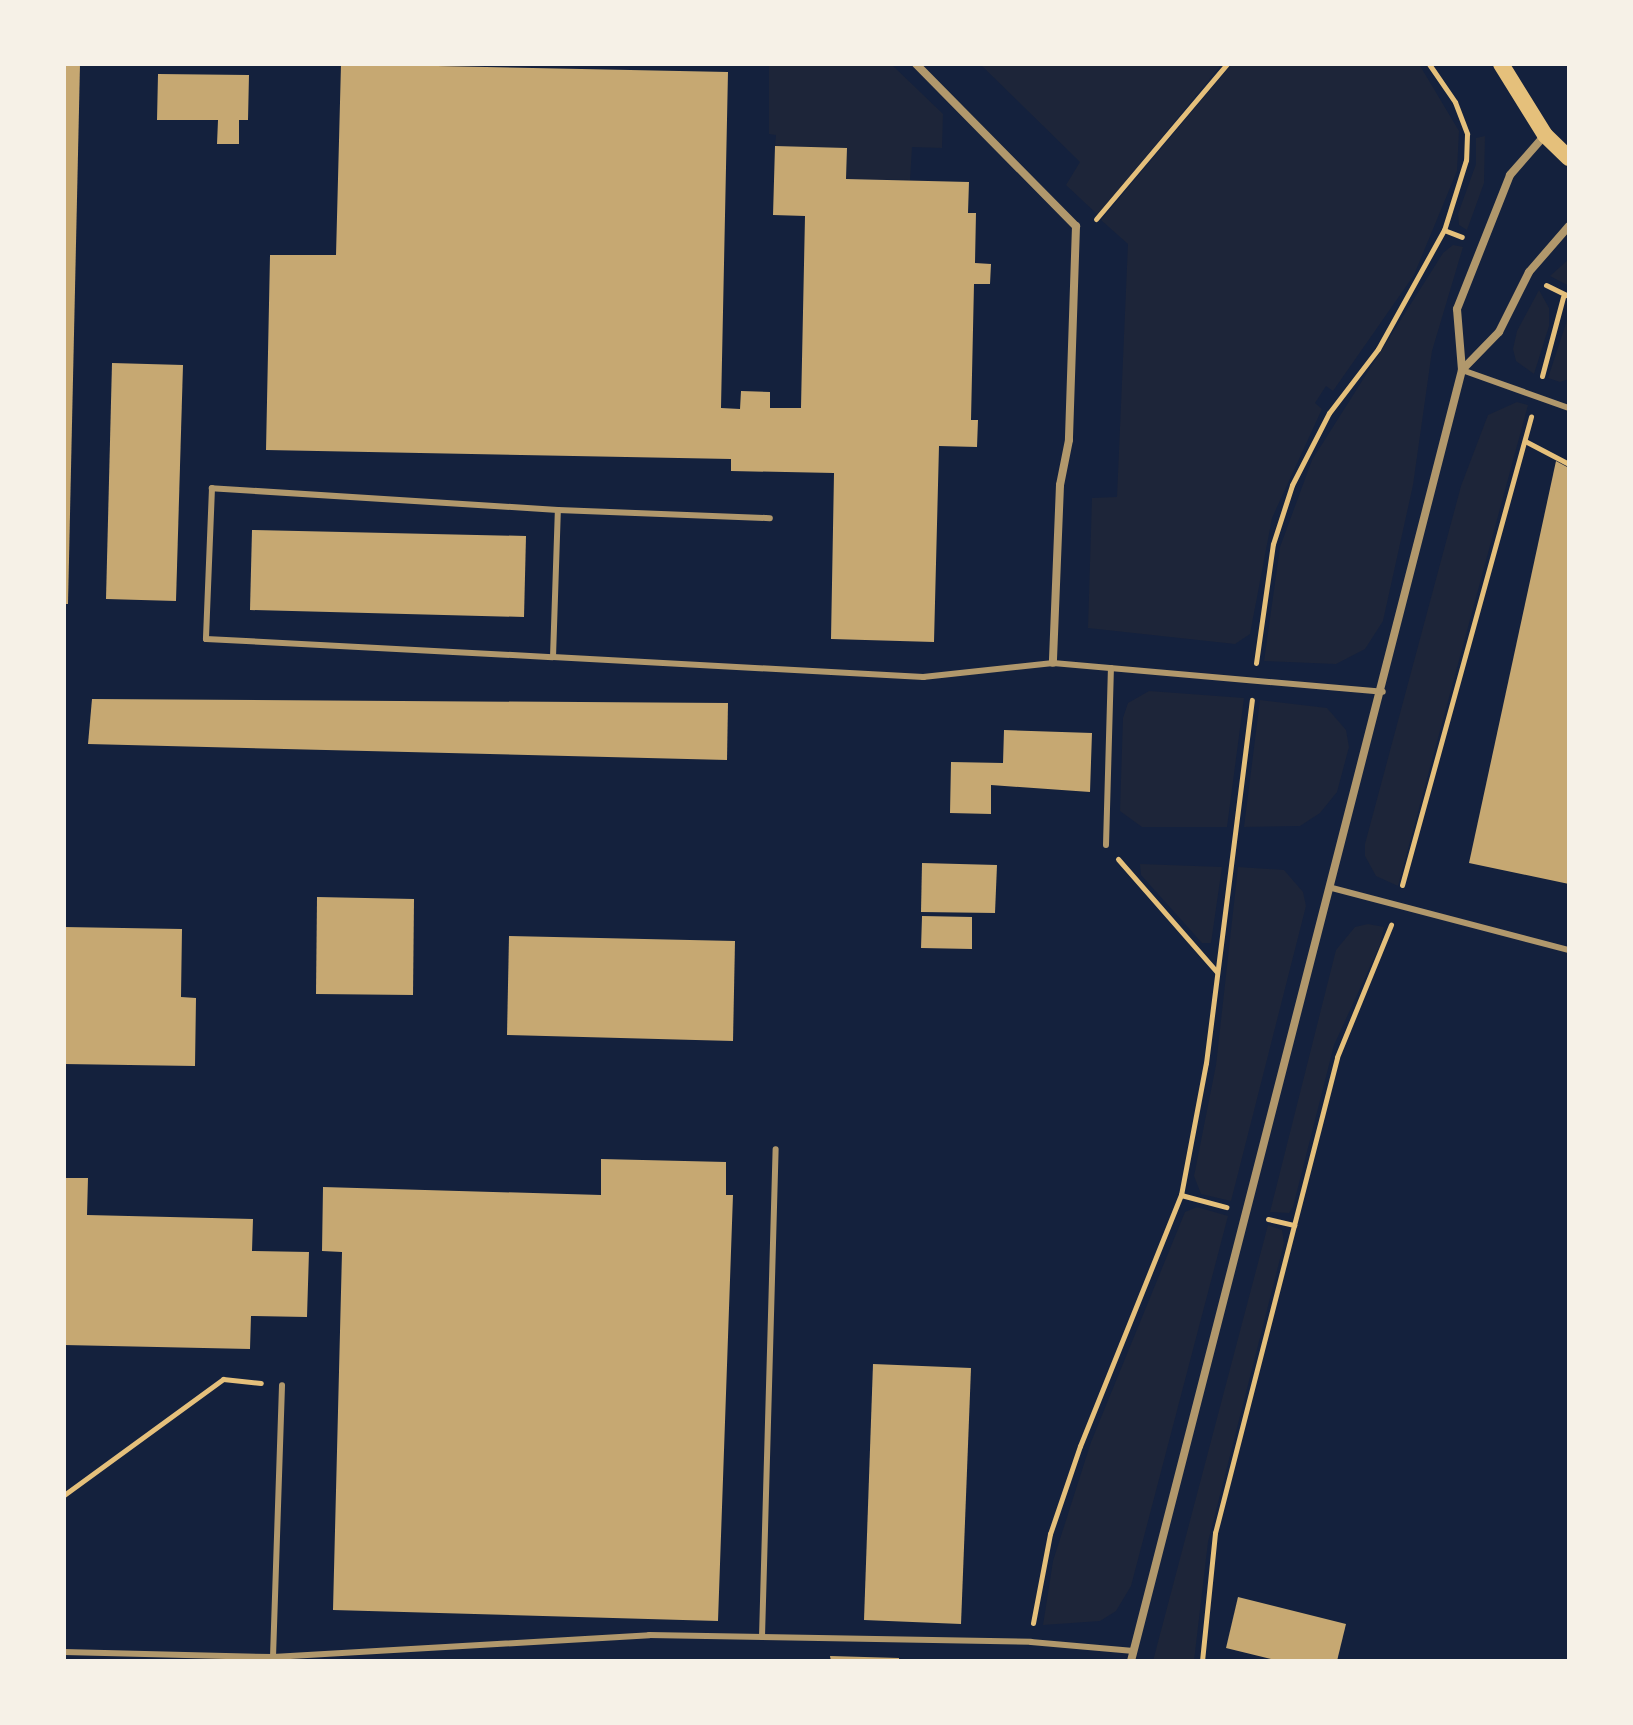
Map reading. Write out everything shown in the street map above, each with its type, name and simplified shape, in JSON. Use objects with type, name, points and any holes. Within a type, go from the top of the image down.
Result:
[{"type":"main road","points":[[1505,66],[1545,135],[1569,158]]},
{"type":"street","points":[[916,64],[1076,226],[1069,440],[1060,485],[1053,663]]},
{"type":"street","points":[[1133,1656],[1383,692],[1462,370],[1457,309],[1510,175],[1545,135]]},
{"type":"street","points":[[1462,370],[1499,332],[1529,272],[1569,226]]},
{"type":"lane","points":[[1462,370],[1538,393],[1569,408]]},
{"type":"lane","points":[[770,518],[558,510],[212,488],[206,639],[923,677],[1053,663],[1383,692]]},
{"type":"lane","points":[[553,657],[558,510]]},
{"type":"lane","points":[[1106,845],[1111,668]]},
{"type":"lane","points":[[1332,888],[1569,950]]},
{"type":"lane","points":[[762,1637],[776,1149]]},
{"type":"lane","points":[[273,1657],[282,1385]]},
{"type":"lane","points":[[64,1652],[273,1657],[649,1635],[1031,1642],[1133,1656]]},
{"type":"path","points":[[1076,226],[1100,217],[1227,64]]},
{"type":"path","points":[[1256,660],[1273,544],[1292,485],[1329,413],[1378,349],[1444,230],[1466,160],[1467,134],[1455,102],[1429,64]]},
{"type":"path","points":[[1444,230],[1466,239]]},
{"type":"path","points":[[1202,1661],[1215,1533],[1337,1057],[1387,942],[1566,297],[1546,284]]},
{"type":"path","points":[[1525,441],[1569,464]]},
{"type":"path","points":[[1033,1626],[1050,1534],[1080,1446],[1181,1195],[1217,973],[1252,699]]},
{"type":"path","points":[[1106,845],[1217,973]]},
{"type":"path","points":[[1181,1195],[1231,1208]]},
{"type":"path","points":[[1268,1219],[1294,1225]]},
{"type":"path","points":[[64,1495],[223,1379],[282,1385]]},
{"type":"shaded area","points":[[769,64],[891,64],[943,114],[942,148],[912,147],[910,180],[846,179],[847,148],[775,146],[776,135],[769,134]]},
{"type":"shaded area","points":[[980,64],[1222,64],[1098,215],[1066,185],[1080,162]]},
{"type":"shaded area","points":[[1232,64],[1419,64],[1459,131],[1457,171],[1414,275],[1333,391],[1326,386],[1315,403],[1322,409],[1272,518],[1250,634],[1235,644],[1088,628],[1092,498],[1117,497],[1128,244],[1101,220]]},
{"type":"shaded area","points":[[1485,136],[1484,183],[1467,230],[1459,225],[1458,214],[1476,164],[1476,138]]},
{"type":"shaded area","points":[[1453,245],[1463,247],[1432,351],[1413,485],[1383,621],[1365,649],[1336,664],[1264,661],[1280,547],[1312,460],[1443,253]]},
{"type":"shaded area","points":[[1569,259],[1569,286],[1550,276]]},
{"type":"shaded area","points":[[1539,290],[1549,308],[1549,326],[1534,374],[1516,361],[1513,349],[1517,331]]},
{"type":"shaded area","points":[[1569,314],[1569,379],[1560,382],[1548,378]]},
{"type":"shaded area","points":[[1517,402],[1528,405],[1398,886],[1376,876],[1365,856],[1365,844],[1461,486],[1488,415]]},
{"type":"shaded area","points":[[1149,691],[1244,698],[1227,827],[1142,827],[1120,811],[1123,718],[1128,703]]},
{"type":"shaded area","points":[[1260,700],[1327,708],[1346,730],[1349,747],[1337,792],[1320,813],[1300,826],[1244,827]]},
{"type":"shaded area","points":[[1140,864],[1222,867],[1211,943],[1202,943],[1141,875]]},
{"type":"shaded area","points":[[1238,867],[1284,870],[1303,892],[1306,906],[1231,1201],[1201,1194],[1194,1176],[1216,1065]]},
{"type":"shaded area","points":[[1368,924],[1384,927],[1380,945],[1334,1045],[1293,1207],[1289,1213],[1270,1212],[1336,950],[1355,927]]},
{"type":"shaded area","points":[[1197,1207],[1228,1216],[1131,1586],[1116,1611],[1100,1621],[1043,1625],[1053,1561],[1091,1442],[1185,1212]]},
{"type":"shaded area","points":[[1268,1225],[1282,1230],[1284,1243],[1208,1542],[1194,1661],[1153,1661]]},
{"type":"building","points":[[64,64],[80,64],[68,604],[64,604]]},
{"type":"building","points":[[341,64],[728,72],[721,408],[740,409],[741,391],[770,392],[770,408],[801,408],[805,216],[773,215],[775,146],[847,148],[846,179],[969,182],[968,213],[976,213],[975,263],[991,264],[990,284],[974,284],[971,420],[978,420],[977,447],[939,446],[934,642],[831,639],[834,473],[731,471],[731,459],[266,450],[270,255],[336,255]]},
{"type":"building","points":[[158,74],[249,75],[248,120],[239,120],[239,144],[217,144],[218,120],[157,120]]},
{"type":"building","points":[[112,363],[183,365],[176,601],[106,599]]},
{"type":"building","points":[[1556,461],[1569,468],[1569,884],[1469,863]]},
{"type":"building","points":[[252,530],[526,536],[524,617],[250,610]]},
{"type":"building","points":[[92,699],[728,703],[727,760],[88,744]]},
{"type":"building","points":[[1004,730],[1092,733],[1090,792],[991,785],[991,814],[950,813],[951,762],[1003,763]]},
{"type":"building","points":[[922,863],[997,865],[995,913],[921,912]]},
{"type":"building","points":[[317,897],[414,899],[413,995],[316,994]]},
{"type":"building","points":[[922,916],[972,917],[972,949],[921,948]]},
{"type":"building","points":[[64,927],[182,929],[181,997],[196,998],[195,1066],[64,1064]]},
{"type":"building","points":[[509,936],[735,941],[733,1041],[507,1035]]},
{"type":"building","points":[[601,1159],[726,1162],[726,1195],[733,1195],[718,1621],[333,1610],[342,1252],[322,1251],[323,1187],[601,1195]]},
{"type":"building","points":[[64,1178],[88,1178],[87,1215],[253,1219],[252,1251],[309,1252],[307,1317],[251,1316],[250,1349],[64,1345]]},
{"type":"building","points":[[873,1364],[971,1368],[961,1624],[864,1620]]},
{"type":"building","points":[[1238,1597],[1346,1624],[1337,1661],[1279,1661],[1226,1648]]},
{"type":"building","points":[[830,1656],[899,1658],[899,1661],[831,1661]]}]
